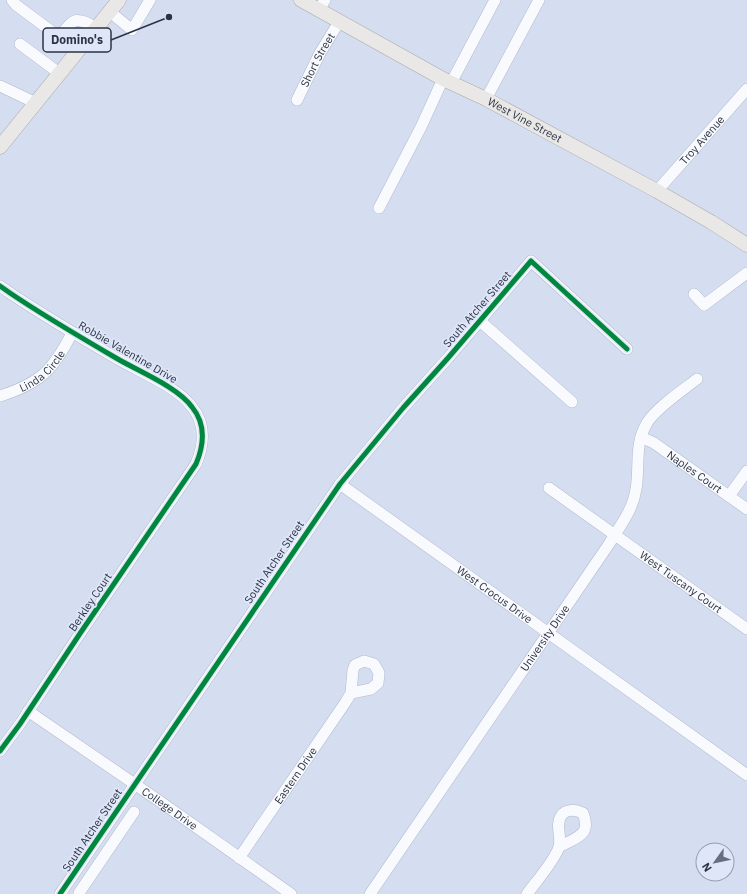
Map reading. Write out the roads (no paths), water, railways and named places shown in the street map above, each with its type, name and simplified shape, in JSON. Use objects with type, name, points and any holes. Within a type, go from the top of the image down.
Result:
[{"type":"main road","points":[[0,147],[118,0]]},
{"type":"main road","name":"West Vine Street","points":[[301,0],[323,3],[340,22],[447,81],[486,99],[657,191],[711,222],[747,245]]},
{"type":"street","points":[[12,0],[16,5],[78,51]]},
{"type":"street","points":[[109,12],[132,30],[150,0]]},
{"type":"street","points":[[379,208],[421,127],[496,0]]},
{"type":"street","points":[[486,99],[539,0]]},
{"type":"street","points":[[59,37],[71,23],[76,20],[83,20],[96,28]]},
{"type":"street","name":"Short Street","points":[[297,100],[320,53],[340,22]]},
{"type":"street","points":[[20,44],[59,73]]},
{"type":"street","points":[[0,86],[36,103]]},
{"type":"street","name":"Troy Avenue","points":[[657,191],[747,89]]},
{"type":"street","name":"South Atcher Street","points":[[60,894],[340,484],[403,408],[531,261],[627,348]]},
{"type":"street","points":[[694,294],[704,305],[747,273]]},
{"type":"street","name":"Robbie Valentine Drive","points":[[0,286],[72,333],[176,392],[189,402],[198,415],[202,433],[201,450],[196,464]]},
{"type":"street","points":[[480,321],[572,402]]},
{"type":"street","name":"Linda Circle","points":[[0,396],[24,388],[40,378],[62,354],[72,333]]},
{"type":"street","name":"University Drive","points":[[370,894],[549,633],[632,507],[637,488],[638,450],[641,437],[648,422],[670,400],[697,379]]},
{"type":"street","name":"Naples Court","points":[[641,437],[654,443],[747,509]]},
{"type":"street","name":"Berkley Court","points":[[0,751],[196,464]]},
{"type":"street","points":[[728,496],[747,471]]},
{"type":"street","name":"West Crocus Drive","points":[[340,484],[747,775]]},
{"type":"street","name":"West Tuscany Court","points":[[549,488],[747,629]]},
{"type":"street","name":"Eastern Drive","points":[[239,858],[351,693]]},
{"type":"street","name":"College Drive","points":[[28,711],[291,894]]},
{"type":"street","points":[[79,893],[134,812]]},
{"type":"street","points":[[94,844],[106,852]]},
{"type":"street","points":[[527,894],[559,847]]},
{"type":"place","name":"Domino's","points":[[169,17]]}]
